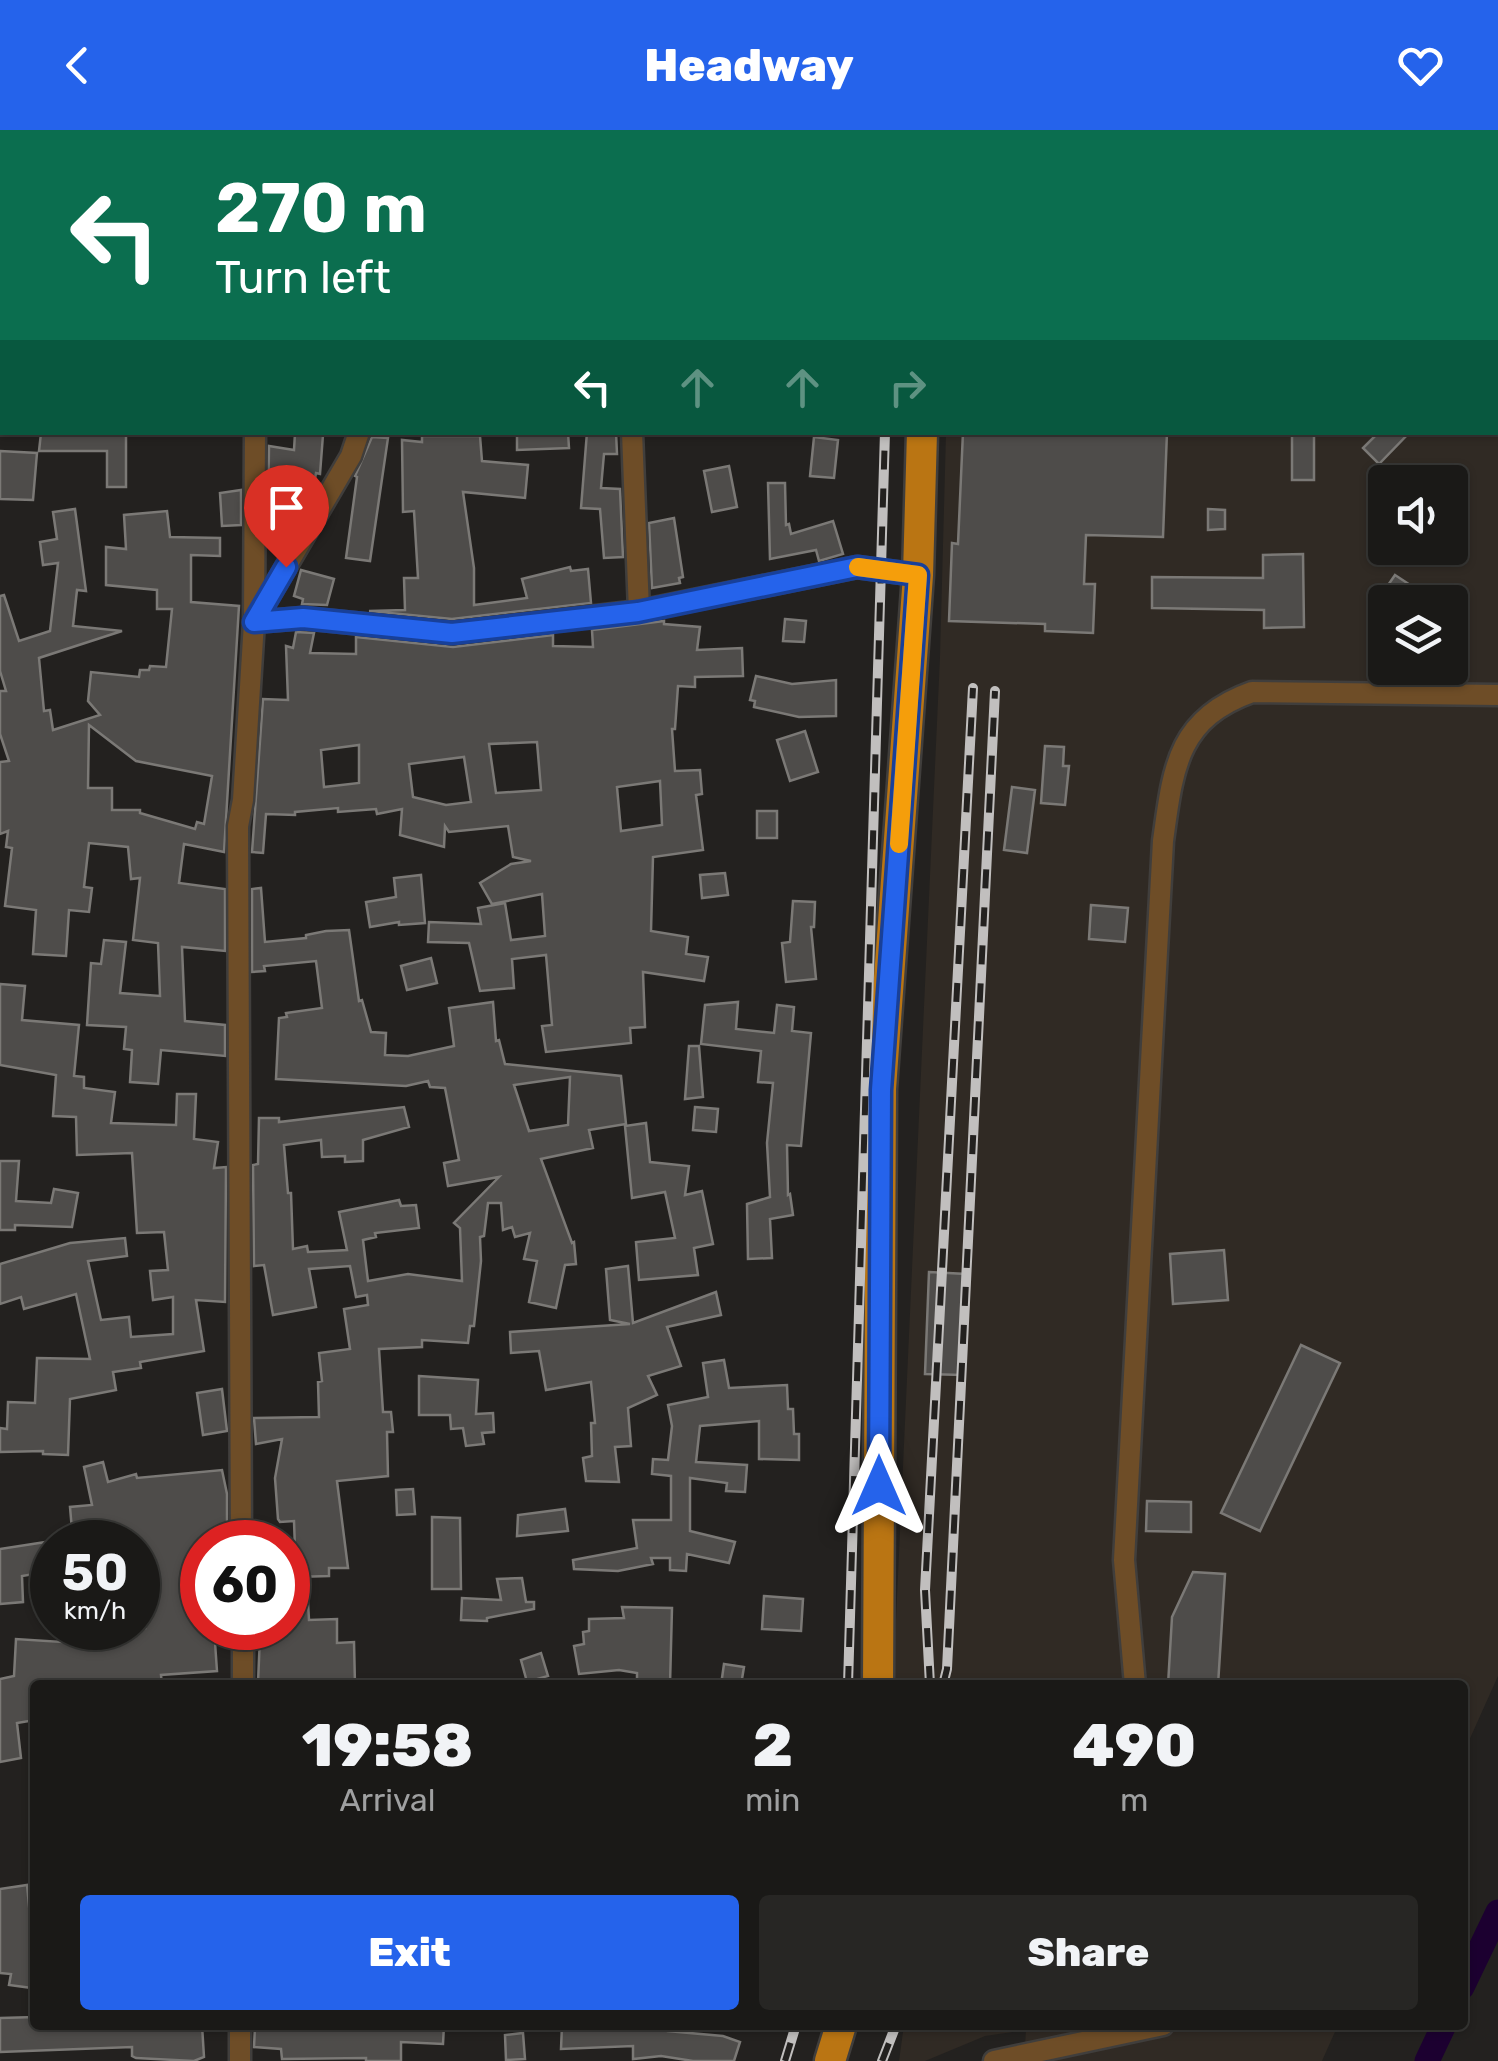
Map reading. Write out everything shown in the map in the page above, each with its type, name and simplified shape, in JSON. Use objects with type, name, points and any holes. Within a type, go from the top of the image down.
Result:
[{"type":"main road","points":[[878,1680],[881,1090],[918,575],[922,435]]},
{"type":"main road","points":[[830,2061],[839,2030]]},
{"type":"street","points":[[242,1520],[238,826],[244,800],[254,622],[255,435]]},
{"type":"street","points":[[254,622],[351,456],[359,435]]},
{"type":"street","points":[[632,435],[638,612]]},
{"type":"street","points":[[254,622],[303,618],[452,633],[638,612],[857,567],[918,575]]},
{"type":"street","points":[[1135,1680],[1124,1560],[1164,841],[1176,760],[1187,738],[1205,718],[1224,702],[1252,692],[1498,695]]},
{"type":"street","points":[[242,1680],[243,1650]]},
{"type":"street","points":[[240,2030],[240,2061]]},
{"type":"street","points":[[994,2061],[1140,2030]]},
{"type":"shaded area","points":[[946,435],[1498,435],[1498,1676],[1468,1743],[1468,1680],[893,1680],[940,657]]},
{"type":"shaded area","points":[[903,2030],[1026,2030],[985,2036],[925,2061],[899,2061]]},
{"type":"shaded area","points":[[1026,2030],[1336,2030],[1322,2061],[1024,2061]]},
{"type":"building","points":[[41,435],[126,435],[126,487],[107,487],[107,451],[39,451]]},
{"type":"building","points":[[295,435],[323,435],[320,474],[316,473],[312,495],[303,510],[278,509],[276,521],[268,522],[269,446],[294,450]]},
{"type":"building","points":[[517,435],[568,435],[569,448],[517,450]]},
{"type":"building","points":[[587,435],[616,435],[617,454],[604,454],[601,488],[620,489],[623,557],[604,558],[600,509],[581,508]]},
{"type":"building","points":[[963,435],[1167,435],[1163,537],[1086,535],[1084,584],[1095,584],[1093,633],[1045,631],[1045,624],[949,621],[952,543],[958,544]]},
{"type":"building","points":[[1292,435],[1314,435],[1314,480],[1292,480]]},
{"type":"building","points":[[1376,435],[1407,435],[1379,464],[1363,448]]},
{"type":"building","points":[[422,436],[480,436],[482,461],[528,465],[525,498],[463,492],[474,568],[474,605],[527,598],[522,579],[570,567],[571,571],[588,569],[591,603],[452,619],[369,611],[405,610],[404,578],[418,578],[414,511],[403,512],[402,440],[422,442]]},
{"type":"building","points":[[372,437],[388,438],[370,561],[346,558],[355,476]]},
{"type":"building","points":[[814,437],[838,440],[834,478],[810,476]]},
{"type":"building","points":[[0,451],[37,453],[33,500],[0,499]]},
{"type":"building","points":[[729,466],[737,507],[712,512],[704,471]]},
{"type":"building","points":[[768,483],[785,483],[786,525],[789,524],[791,534],[833,521],[843,554],[819,561],[816,550],[770,559]]},
{"type":"building","points":[[241,490],[241,525],[222,526],[220,493]]},
{"type":"building","points":[[75,509],[86,591],[77,590],[73,626],[122,631],[39,658],[44,711],[50,710],[53,730],[100,715],[88,701],[91,672],[139,677],[140,670],[149,670],[150,666],[166,667],[172,609],[157,609],[157,590],[106,585],[106,547],[126,549],[124,515],[167,511],[170,537],[220,538],[220,556],[191,555],[191,602],[239,606],[224,852],[184,844],[179,883],[225,889],[225,951],[182,947],[185,1021],[225,1025],[225,1056],[161,1050],[158,1084],[130,1082],[132,1050],[124,1049],[126,1027],[87,1025],[91,963],[101,964],[104,940],[126,942],[120,993],[160,996],[158,943],[133,940],[140,878],[131,879],[128,847],[89,843],[84,887],[92,888],[89,912],[69,910],[66,956],[33,954],[36,910],[5,906],[12,848],[6,847],[8,831],[0,834],[0,762],[9,761],[0,734],[0,691],[6,691],[0,671],[0,596],[4,595],[19,641],[50,631],[58,563],[43,565],[40,542],[57,539],[53,512]],"holes":[[[89,725],[136,761],[212,776],[204,824],[197,822],[195,829],[140,810],[112,810],[112,788],[88,788]]]},
{"type":"building","points":[[1208,509],[1225,510],[1225,529],[1208,530]]},
{"type":"building","points":[[674,518],[683,577],[679,578],[680,583],[652,588],[649,523]]},
{"type":"building","points":[[1303,554],[1304,627],[1264,628],[1264,610],[1152,608],[1152,577],[1263,578],[1263,555]]},
{"type":"building","points":[[301,570],[334,579],[327,605],[302,604],[303,599],[294,596]]},
{"type":"building","points":[[1395,575],[1410,585],[1388,585]]},
{"type":"building","points":[[785,619],[806,621],[804,642],[783,641]]},
{"type":"building","points":[[664,621],[700,627],[697,650],[742,648],[743,676],[695,677],[695,687],[678,686],[672,729],[675,771],[700,770],[702,794],[696,795],[703,850],[653,857],[651,931],[688,937],[686,954],[708,957],[704,981],[643,972],[645,1027],[630,1028],[631,1043],[546,1052],[542,1026],[552,1025],[546,955],[512,959],[514,988],[480,991],[469,943],[428,942],[429,922],[481,924],[478,908],[505,903],[511,940],[545,936],[542,894],[492,904],[480,883],[511,864],[531,861],[513,857],[508,826],[449,832],[445,826],[444,847],[400,835],[402,809],[377,814],[376,809],[338,812],[338,808],[295,815],[266,814],[263,853],[252,852],[263,699],[288,700],[286,646],[293,648],[296,632],[314,633],[310,653],[356,654],[356,637],[453,647],[553,635],[553,646],[593,647],[592,630]],"holes":[[[537,742],[541,790],[496,793],[489,744]],[[359,745],[359,783],[324,787],[321,750]],[[464,757],[471,802],[446,805],[413,797],[409,764]],[[660,781],[662,825],[621,831],[617,787]]]},
{"type":"building","points":[[756,676],[792,684],[836,680],[836,716],[799,717],[754,707],[755,701],[750,700]]},
{"type":"building","points":[[805,731],[818,772],[790,781],[777,740]]},
{"type":"building","points":[[1045,746],[1064,747],[1063,766],[1069,766],[1065,805],[1041,803]]},
{"type":"building","points":[[1012,787],[1035,790],[1027,853],[1004,850]]},
{"type":"building","points":[[757,811],[777,811],[777,838],[757,838]]},
{"type":"building","points":[[725,873],[728,895],[702,898],[700,875]]},
{"type":"building","points":[[421,875],[425,923],[370,927],[366,902],[396,897],[394,878]]},
{"type":"building","points":[[261,888],[265,942],[349,930],[359,1001],[362,1000],[371,1032],[386,1033],[385,1055],[408,1056],[454,1046],[449,1008],[493,1002],[496,1041],[499,1040],[505,1064],[621,1076],[626,1124],[589,1130],[593,1148],[541,1159],[574,1242],[576,1264],[565,1265],[556,1308],[529,1302],[537,1261],[524,1259],[530,1233],[515,1237],[512,1227],[503,1230],[501,1203],[488,1203],[484,1236],[480,1237],[474,1326],[470,1326],[468,1343],[422,1340],[422,1347],[379,1349],[383,1412],[391,1412],[393,1432],[387,1432],[388,1476],[337,1481],[348,1568],[329,1568],[329,1576],[310,1577],[310,1520],[278,1519],[275,1478],[282,1439],[256,1444],[254,1418],[319,1417],[319,1353],[350,1349],[344,1309],[368,1305],[367,1295],[356,1297],[350,1266],[309,1269],[316,1307],[273,1315],[264,1265],[254,1266],[253,1165],[258,1164],[259,1118],[279,1118],[279,1122],[404,1107],[409,1127],[363,1140],[363,1161],[345,1162],[345,1156],[322,1157],[321,1140],[284,1145],[293,1249],[307,1246],[308,1252],[347,1250],[339,1212],[399,1200],[401,1206],[416,1205],[419,1228],[375,1233],[376,1237],[363,1240],[368,1281],[408,1274],[462,1281],[460,1228],[454,1223],[499,1177],[448,1186],[444,1163],[459,1160],[445,1088],[430,1087],[428,1081],[406,1086],[276,1079],[279,1018],[287,1017],[286,1013],[322,1008],[316,961],[264,966],[265,971],[252,972],[252,889]],"holes":[[[570,1077],[568,1125],[529,1131],[514,1085]]]},
{"type":"building","points":[[793,901],[815,902],[811,927],[816,979],[786,982],[782,943],[790,942]]},
{"type":"building","points":[[1091,905],[1128,908],[1125,942],[1089,939]]},
{"type":"building","points":[[431,958],[437,983],[407,990],[401,966]]},
{"type":"building","points":[[0,984],[25,986],[22,1020],[79,1025],[74,1076],[84,1077],[84,1088],[115,1092],[111,1123],[176,1125],[177,1094],[196,1094],[194,1139],[218,1142],[214,1168],[226,1167],[225,1302],[196,1300],[204,1351],[140,1362],[141,1368],[113,1372],[116,1390],[70,1399],[68,1455],[0,1452],[0,1428],[7,1429],[8,1402],[35,1403],[37,1358],[90,1359],[76,1294],[24,1309],[21,1297],[0,1304],[0,1264],[70,1243],[125,1238],[127,1256],[88,1261],[101,1320],[129,1317],[131,1337],[173,1334],[173,1297],[153,1300],[150,1271],[168,1270],[164,1232],[137,1233],[132,1153],[77,1155],[76,1117],[53,1116],[56,1075],[0,1065]]},
{"type":"building","points":[[738,1002],[736,1029],[774,1033],[777,1005],[794,1007],[792,1031],[811,1033],[801,1146],[787,1145],[788,1195],[793,1215],[770,1219],[772,1258],[748,1259],[747,1204],[770,1197],[767,1143],[773,1083],[758,1082],[761,1051],[701,1044],[705,1005]]},
{"type":"building","points":[[689,1046],[699,1046],[703,1097],[685,1099]]},
{"type":"building","points":[[695,1107],[718,1109],[716,1132],[693,1130]]},
{"type":"building","points":[[646,1123],[650,1162],[689,1166],[685,1195],[702,1191],[713,1244],[694,1248],[698,1275],[639,1280],[636,1242],[675,1238],[665,1192],[632,1198],[625,1126]]},
{"type":"building","points":[[0,1161],[19,1161],[16,1201],[51,1203],[54,1189],[78,1193],[72,1227],[15,1225],[15,1230],[0,1230]]},
{"type":"building","points":[[1224,1250],[1228,1300],[1173,1304],[1170,1254]]},
{"type":"building","points":[[628,1266],[633,1323],[716,1292],[721,1315],[667,1327],[681,1366],[648,1376],[657,1395],[628,1408],[631,1446],[615,1447],[619,1482],[586,1481],[583,1458],[592,1456],[591,1423],[595,1423],[591,1382],[546,1390],[539,1351],[511,1353],[510,1332],[630,1324],[610,1320],[606,1269]]},
{"type":"building","points":[[929,1272],[966,1274],[963,1375],[925,1374]]},
{"type":"building","points":[[1301,1345],[1340,1363],[1260,1531],[1221,1513]]},
{"type":"building","points":[[724,1360],[729,1388],[787,1385],[794,1434],[799,1434],[799,1460],[759,1459],[759,1421],[700,1426],[696,1462],[747,1465],[745,1492],[726,1491],[727,1483],[690,1478],[690,1531],[735,1542],[729,1563],[687,1554],[686,1571],[670,1570],[670,1558],[651,1558],[653,1564],[618,1571],[574,1569],[573,1560],[637,1548],[633,1520],[671,1520],[671,1476],[652,1474],[653,1459],[668,1460],[672,1426],[668,1405],[708,1397],[703,1363]]},
{"type":"building","points":[[419,1376],[478,1380],[476,1414],[493,1413],[494,1432],[482,1433],[484,1444],[466,1446],[463,1428],[451,1429],[450,1415],[419,1415]]},
{"type":"building","points":[[222,1389],[227,1431],[203,1435],[197,1393]]},
{"type":"building","points":[[103,1462],[108,1482],[136,1474],[137,1478],[222,1470],[227,1520],[180,1520],[180,1650],[216,1650],[217,1671],[161,1675],[162,1680],[30,1680],[30,1721],[17,1723],[21,1758],[0,1762],[0,1679],[14,1676],[16,1639],[30,1640],[30,1650],[160,1650],[160,1520],[71,1520],[70,1507],[92,1505],[84,1467]]},
{"type":"building","points":[[413,1489],[415,1514],[397,1515],[396,1490]]},
{"type":"building","points":[[1147,1501],[1191,1502],[1191,1532],[1146,1531]]},
{"type":"building","points":[[565,1509],[568,1531],[517,1536],[518,1515]]},
{"type":"building","points":[[432,1517],[460,1518],[461,1589],[432,1589]]},
{"type":"building","points":[[30,1544],[30,1575],[22,1576],[23,1602],[0,1604],[0,1549]]},
{"type":"building","points":[[1193,1572],[1225,1574],[1218,1680],[1168,1680],[1172,1617]]},
{"type":"building","points":[[522,1578],[526,1602],[534,1602],[534,1609],[487,1621],[461,1620],[462,1598],[501,1600],[497,1579]]},
{"type":"building","points":[[764,1596],[803,1599],[801,1631],[762,1629]]},
{"type":"building","points":[[622,1607],[672,1608],[670,1680],[637,1680],[637,1673],[619,1670],[579,1674],[574,1646],[584,1644],[583,1632],[589,1631],[589,1619],[624,1618]]},
{"type":"building","points":[[337,1619],[337,1643],[354,1642],[355,1680],[258,1680],[259,1650],[310,1650],[310,1620]]},
{"type":"building","points":[[541,1653],[548,1676],[526,1680],[521,1660]]},
{"type":"building","points":[[724,1664],[744,1667],[742,1680],[722,1680]]},
{"type":"building","points":[[27,1885],[30,1988],[9,1985],[11,1974],[0,1973],[0,1889]]},
{"type":"building","points":[[30,2017],[30,2030],[202,2030],[204,2057],[194,2061],[136,2058],[132,2056],[132,2047],[0,2052],[0,2018]]},
{"type":"building","points":[[255,2030],[444,2030],[443,2044],[401,2042],[401,2061],[282,2059],[281,2049],[254,2047]]},
{"type":"building","points":[[562,2030],[668,2030],[723,2036],[740,2042],[734,2061],[661,2056],[633,2059],[633,2046],[561,2049]]},
{"type":"building","points":[[523,2033],[525,2059],[506,2060],[505,2035]]},
{"type":"waterway","points":[[1468,1974],[1498,1912]]},
{"type":"waterway","points":[[1427,2061],[1442,2030]]},
{"type":"railway","points":[[848,1680],[885,435]]},
{"type":"railway","points":[[930,1680],[925,1590],[973,688]]},
{"type":"railway","points":[[944,1680],[995,691]]},
{"type":"railway","points":[[785,2061],[794,2030]]},
{"type":"railway","points":[[882,2061],[894,2030]]},
{"type":"slow traffic","points":[[858,567],[918,575],[899,844]]},
{"type":"route","points":[[286,567],[254,622],[303,618],[452,633],[638,612],[857,567],[918,575],[881,1090],[879,1486]]}]
